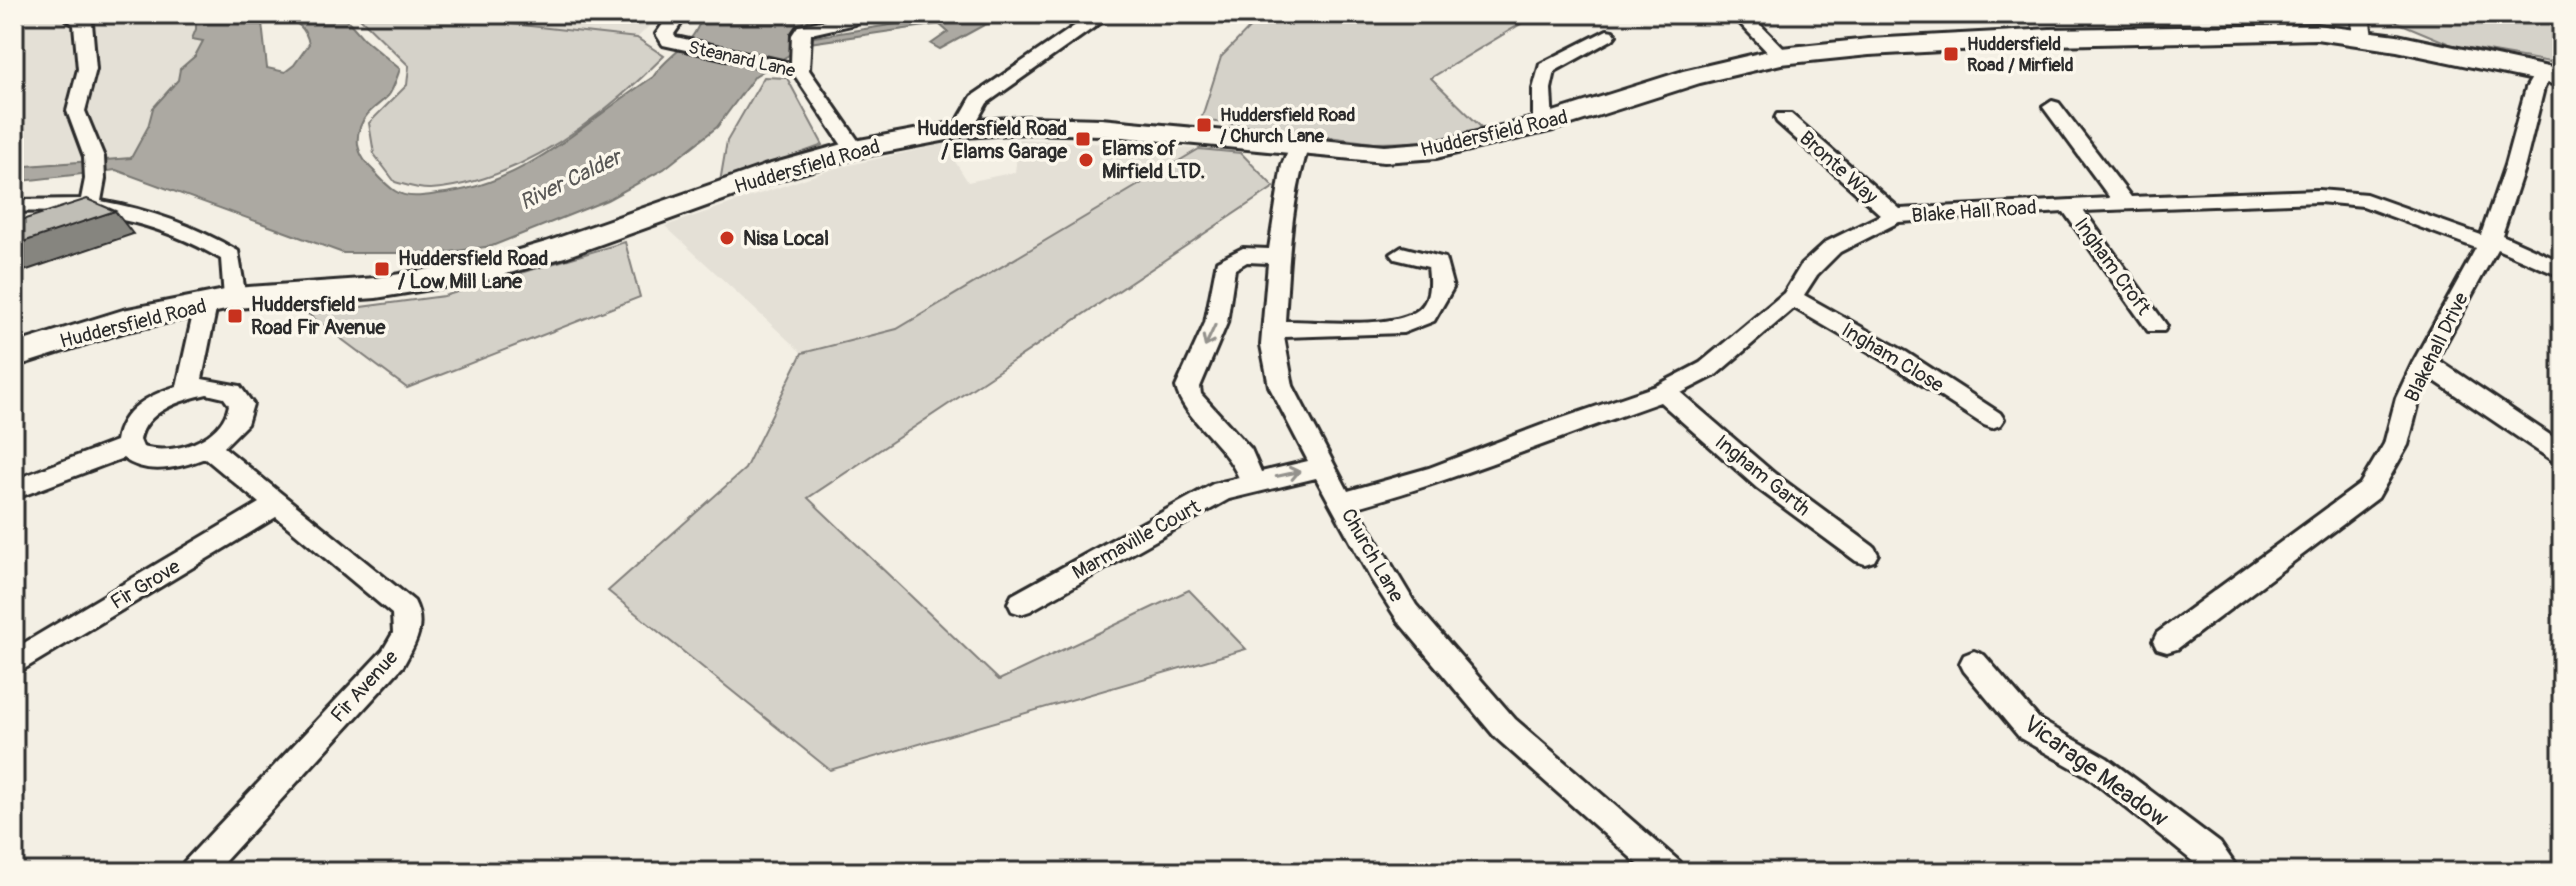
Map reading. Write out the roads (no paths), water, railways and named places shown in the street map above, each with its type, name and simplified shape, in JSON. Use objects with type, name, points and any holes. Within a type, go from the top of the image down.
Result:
[{"type":"highway","name":"Huddersfield Road","points":[[14,356],[123,321],[220,301],[376,288],[486,270],[572,244],[774,172],[854,149],[963,129],[1027,125],[1101,127],[1384,154],[1436,150],[1543,124],[1692,77],[1781,56],[1923,43],[2050,37],[2316,32],[2362,26],[2552,76]]},
{"type":"street","points":[[69,14],[83,23],[87,69],[76,111],[94,157],[95,179],[90,204]]},
{"type":"street","name":"Steanard Lane","points":[[679,14],[665,34],[669,41],[678,45],[797,56],[854,149]]},
{"type":"street","points":[[963,129],[979,100],[1104,14]]},
{"type":"street","points":[[1740,14],[1781,56]]},
{"type":"street","points":[[797,56],[809,27],[849,20]]},
{"type":"street","points":[[1543,124],[1542,89],[1546,68],[1607,35]]},
{"type":"street","name":"Blakehall Drive","points":[[2173,629],[2369,491],[2396,445],[2408,398],[2424,362],[2490,241],[2515,165],[2535,88],[2552,76]]},
{"type":"street","points":[[2052,107],[2124,202]]},
{"type":"street","name":"Bronte Way","points":[[1784,118],[1895,216]]},
{"type":"street","name":"Church Lane","points":[[1299,145],[1292,165],[1279,256],[1273,329],[1272,345],[1281,386],[1380,572],[1407,613],[1505,728],[1669,872]]},
{"type":"street","name":"Blake Hall Road","points":[[1342,502],[1435,476],[1550,431],[1664,392],[1708,369],[1792,298],[1809,270],[1833,247],[1895,216],[2124,202],[2319,196],[2366,200],[2490,241],[2562,270]]},
{"type":"street","points":[[14,206],[90,204],[170,223],[231,256],[220,301],[188,390]]},
{"type":"street","name":"Ingham Croft","points":[[2070,206],[2156,326]]},
{"type":"street","points":[[1273,329],[1395,328],[1426,316],[1442,288],[1438,263],[1402,254]]},
{"type":"street","points":[[1253,482],[1242,455],[1190,397],[1188,387],[1216,323],[1225,266],[1243,255],[1279,256]]},
{"type":"street","name":"Ingham Close","points":[[1792,298],[1898,358],[1992,419]]},
{"type":"street","points":[[2424,362],[2562,455]]},
{"type":"street","points":[[223,387],[235,392],[241,400],[242,411],[236,423],[208,447],[157,461],[133,454],[128,446],[133,425],[143,414],[171,395],[223,387]]},
{"type":"street","name":"Ingham Garth","points":[[1664,392],[1766,481],[1865,554]]},
{"type":"street","points":[[14,490],[128,446]]},
{"type":"street","name":"Fir Avenue","points":[[195,872],[393,658],[407,634],[405,609],[208,447]]},
{"type":"street","name":"Marmaville Court","points":[[1021,603],[1222,491],[1323,467]]},
{"type":"street","name":"Fir Grove","points":[[14,663],[277,505]]},
{"type":"street","name":"Vicarage Meadow","points":[[1974,663],[2030,729],[2097,767],[2209,853],[2225,872]]},
{"type":"water","name":"River Calder","points":[[196,14],[261,14],[267,68],[285,72],[309,44],[300,26],[281,14],[342,14],[363,38],[400,69],[390,94],[362,122],[358,133],[359,150],[368,165],[389,187],[400,194],[416,196],[469,189],[498,179],[552,149],[653,77],[691,38],[705,14],[815,14],[795,32],[795,40],[934,18],[939,14],[1015,14],[984,25],[940,49],[931,44],[948,32],[939,24],[796,45],[792,53],[755,76],[717,127],[664,169],[607,200],[492,246],[443,253],[343,253],[116,170],[14,182],[14,167],[131,158],[148,127],[153,108],[178,80],[180,69],[195,56],[203,41],[192,39]]},
{"type":"place","name":"Huddersfield Road / Mirfield","points":[[1951,54]]},
{"type":"place","name":"Huddersfield Road / Church Lane","points":[[1204,125]]},
{"type":"place","name":"Huddersfield Road / Elams Garage","points":[[1083,139]]},
{"type":"place","name":"Elams of Mirfield LTD.","points":[[1086,160]]},
{"type":"place","name":"Nisa Local","points":[[727,238]]},
{"type":"place","name":"Huddersfield Road / Low Mill Lane","points":[[382,269]]},
{"type":"place","name":"Huddersfield Road Fir Avenue","points":[[235,316]]}]
